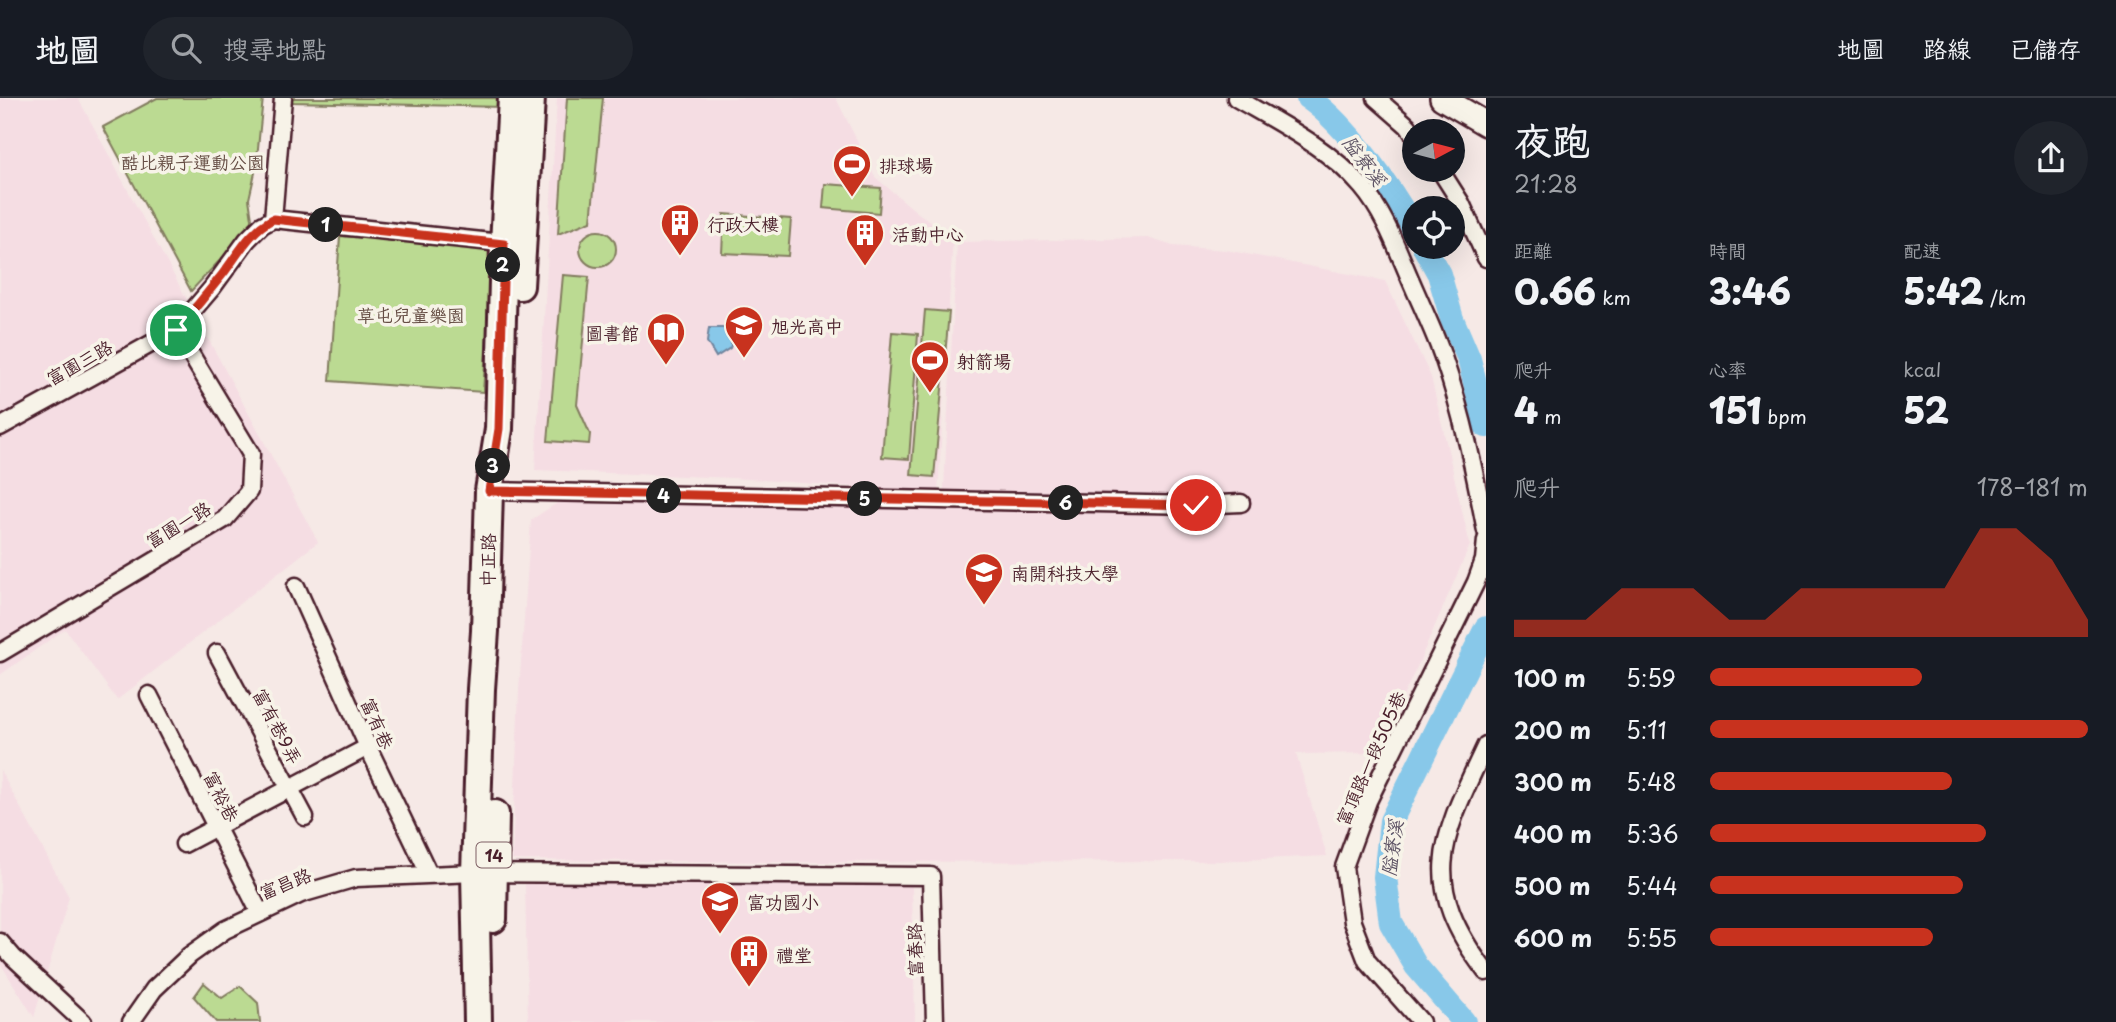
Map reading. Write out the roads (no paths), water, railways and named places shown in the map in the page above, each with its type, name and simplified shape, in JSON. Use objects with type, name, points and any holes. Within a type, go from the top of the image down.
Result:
[{"type":"main road","name":"中正路","points":[[512,98],[513,245]]},
{"type":"main road","name":"中正路","points":[[478,1022],[498,491],[513,245],[531,98]]},
{"type":"main road","name":"中正路","points":[[484,874],[493,1022]]},
{"type":"street","points":[[273,219],[283,98]]},
{"type":"street","points":[[1236,98],[1338,163],[1361,186],[1377,208],[1391,234],[1444,360],[1475,474],[1486,531]]},
{"type":"street","points":[[1376,98],[1402,123]]},
{"type":"street","points":[[1442,98],[1486,124]]},
{"type":"street","points":[[1448,182],[1461,203],[1486,258]]},
{"type":"street","points":[[176,330],[212,288],[247,240],[262,225],[273,219],[513,245]]},
{"type":"street","name":"富園三路","points":[[0,427],[176,330]]},
{"type":"street","name":"富園一路","points":[[0,653],[225,519],[249,491],[251,454],[176,330]]},
{"type":"street","points":[[498,491],[1196,505],[1241,503]]},
{"type":"street","name":"富頂路一段505巷","points":[[1421,1022],[1367,961],[1352,922],[1344,867],[1367,801],[1476,582],[1484,560],[1486,540]]},
{"type":"street","name":"富有巷","points":[[296,586],[368,747],[429,874]]},
{"type":"street","name":"富有巷9弄","points":[[217,653],[305,817]]},
{"type":"street","name":"富裕巷","points":[[149,695],[260,914]]},
{"type":"street","points":[[1486,745],[1460,799],[1442,855],[1445,894],[1459,932],[1486,972]]},
{"type":"street","points":[[184,844],[368,747]]},
{"type":"street","name":"富昌路","points":[[131,1022],[154,989],[190,955],[225,930],[301,894],[356,878],[429,874],[931,876]]},
{"type":"street","name":"富春路","points":[[931,876],[935,1022]]},
{"type":"street","points":[[0,942],[83,1022]]},
{"type":"water","points":[[709,328],[736,328],[730,348],[716,357],[707,342]]},
{"type":"waterway","name":"隘寮溪","points":[[1308,98],[1353,141],[1402,210]]},
{"type":"waterway","name":"隘寮溪","points":[[1431,259],[1439,274],[1452,319],[1469,359],[1486,426]]},
{"type":"waterway","name":"隘寮溪","points":[[1464,1022],[1416,966],[1391,923],[1385,877],[1391,821],[1486,628]]},
{"type":"place","name":"排球場","points":[[852,198]]},
{"type":"place","name":"行政大樓","points":[[680,257]]},
{"type":"place","name":"活動中心","points":[[865,267]]},
{"type":"place","name":"旭光高中","points":[[744,359]]},
{"type":"place","name":"圖書館","points":[[666,366]]},
{"type":"place","name":"射箭場","points":[[930,394]]},
{"type":"place","name":"南開科技大學","points":[[984,606]]},
{"type":"place","name":"富功國小","points":[[720,935]]},
{"type":"place","name":"禮堂","points":[[749,988]]},
{"type":"park label","name":"酷比親子運動公園","points":[[193,161]]},
{"type":"park label","name":"草屯兒童樂園","points":[[411,314]]}]
